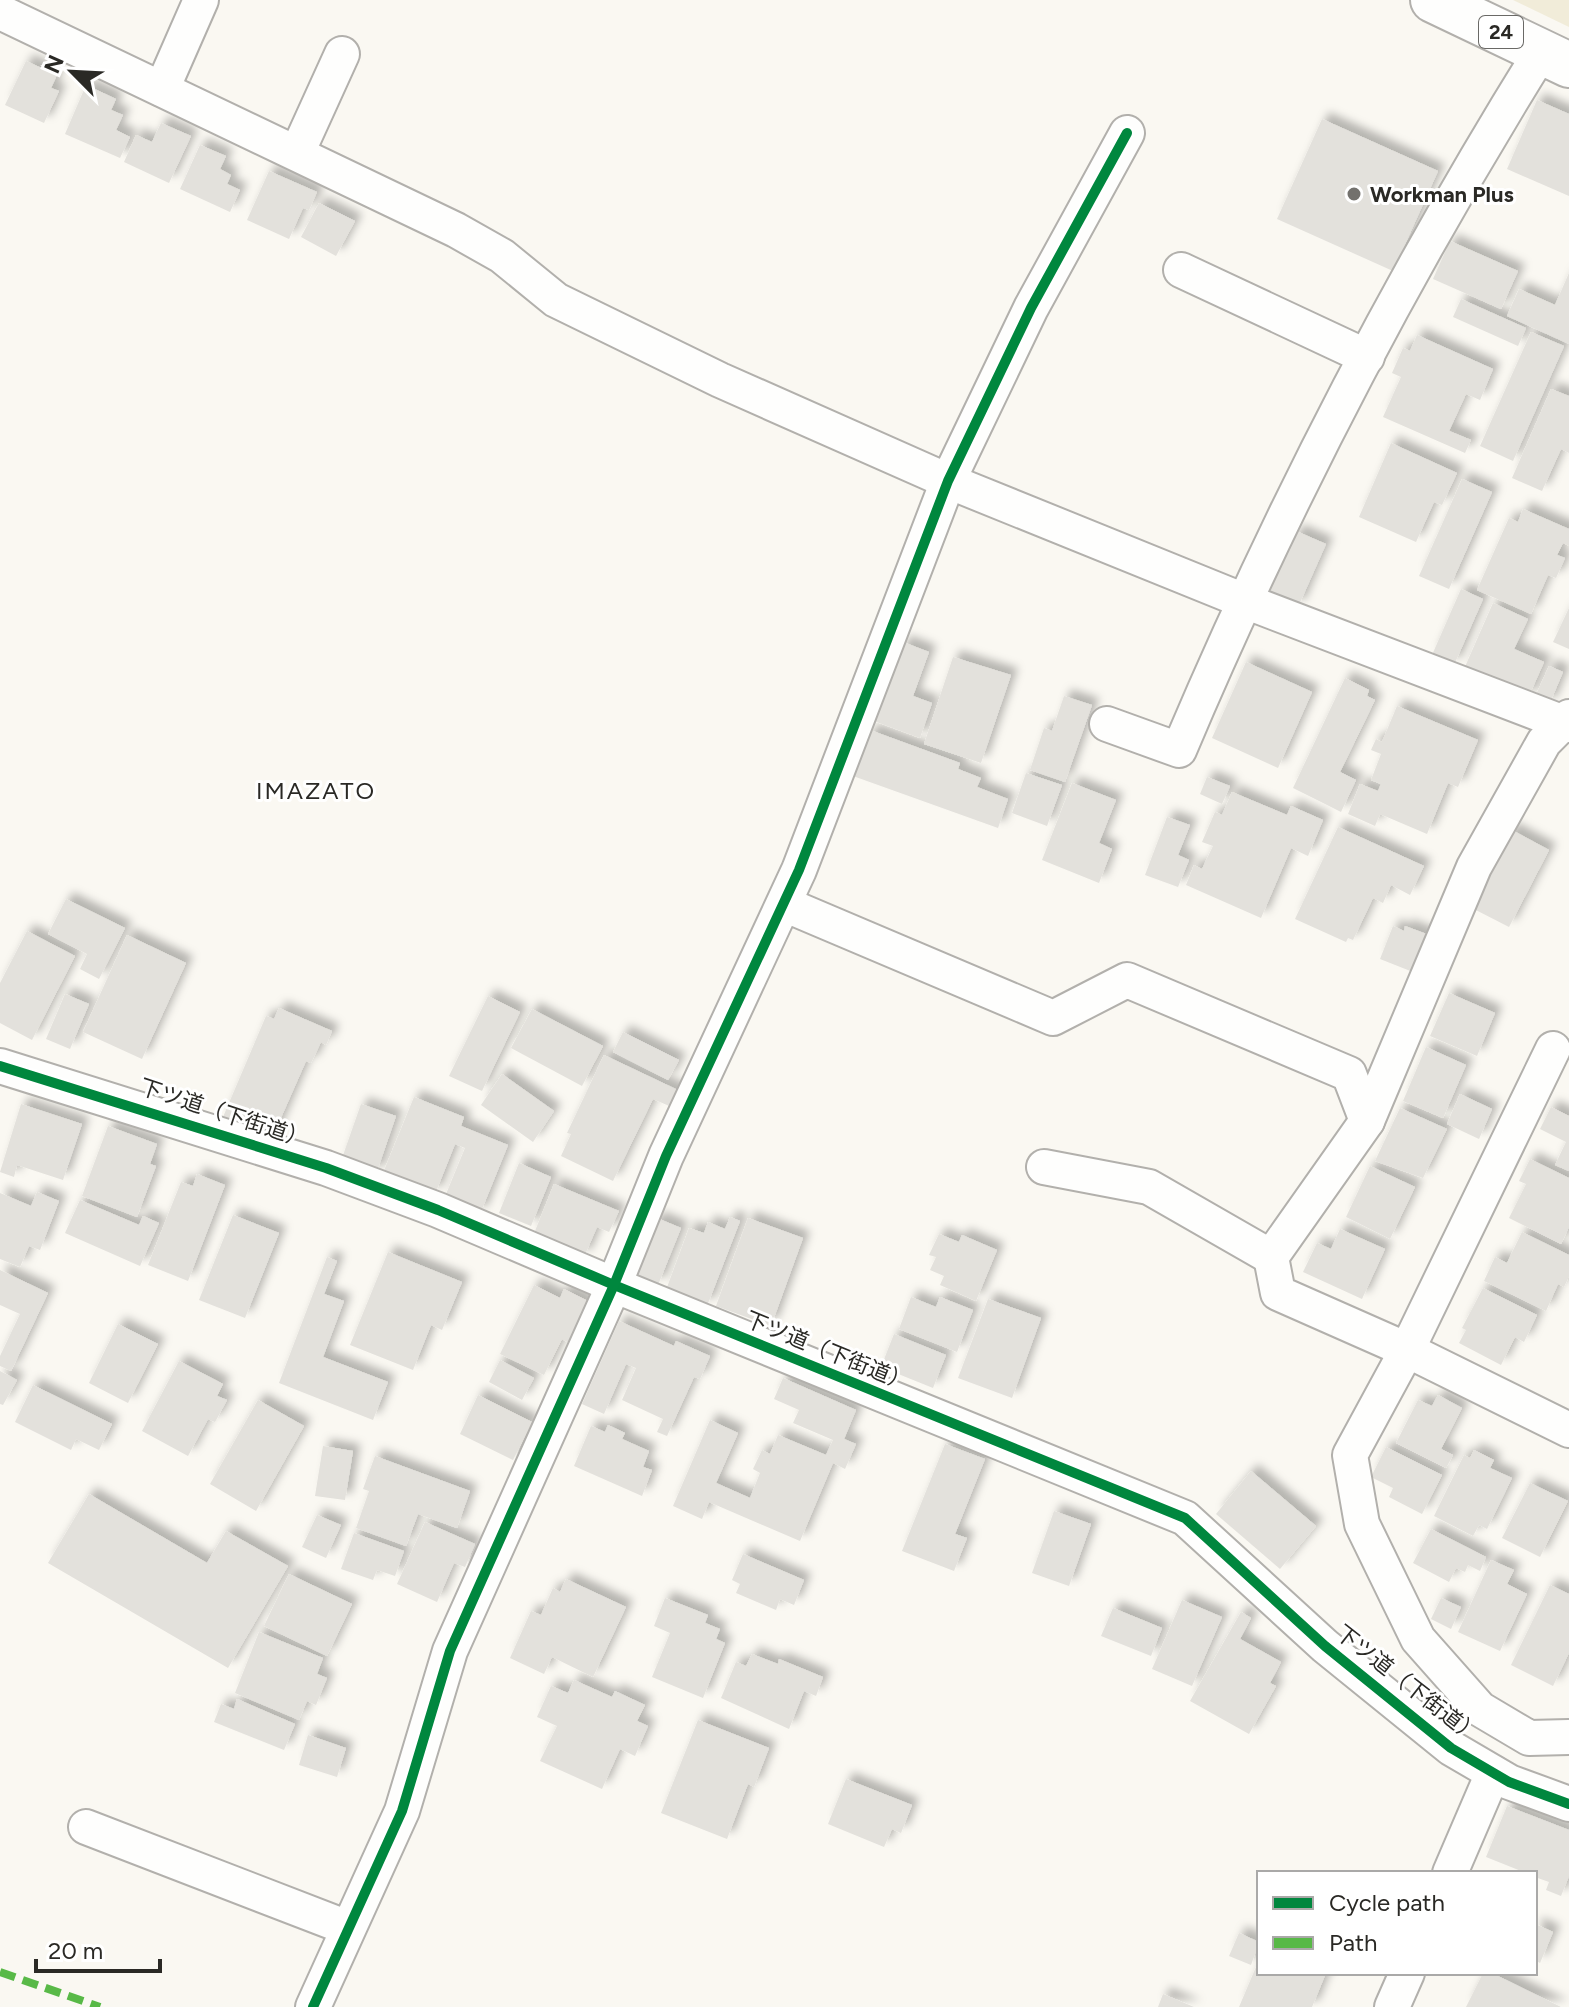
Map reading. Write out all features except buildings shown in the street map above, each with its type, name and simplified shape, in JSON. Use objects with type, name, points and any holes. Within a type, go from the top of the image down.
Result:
[{"type":"highway","name":"24","points":[[1433,0],[1555,58]]},
{"type":"street","points":[[162,89],[201,0]]},
{"type":"street","points":[[0,12],[297,153],[502,256],[556,300],[720,380],[948,481],[1242,600],[1567,721],[1544,742],[1474,867],[1367,1121],[1271,1257],[1278,1293],[1407,1350],[1569,1430]]},
{"type":"street","points":[[297,153],[342,54]]},
{"type":"street","points":[[1107,724],[1179,750],[1242,600],[1367,357],[1555,58]]},
{"type":"street","points":[[313,2007],[402,1811],[450,1651],[614,1285],[666,1156],[784,904],[948,481],[1031,308],[1127,133]]},
{"type":"street","points":[[1181,270],[1367,357]]},
{"type":"street","points":[[784,904],[1053,1018],[1127,980],[1349,1074],[1367,1121]]},
{"type":"street","points":[[1553,1049],[1407,1350],[1350,1455],[1362,1524],[1418,1639],[1466,1727],[1529,1738],[1569,1737]]},
{"type":"street","name":"下ツ道（下街道）","points":[[0,1066],[326,1168],[438,1210],[1185,1518],[1325,1646],[1466,1727],[1493,1773],[1569,1804]]},
{"type":"street","points":[[1044,1167],[1149,1187],[1271,1257]]},
{"type":"street","points":[[1451,1871],[1493,1773]]},
{"type":"street","points":[[86,1827],[348,1928]]},
{"type":"street","points":[[1392,2007],[1406,1975]]},
{"type":"shaded area","points":[[1513,0],[1569,0],[1569,27]]},
{"type":"marked path","points":[[0,1972],[100,2007]]},
{"type":"cycle path","points":[[313,2007],[402,1811],[450,1651],[614,1285],[666,1156],[799,870],[948,481],[1031,308],[1127,133]]},
{"type":"cycle path","points":[[0,1066],[326,1168],[438,1210],[1185,1518],[1325,1646],[1451,1748],[1509,1782],[1569,1804]]},
{"type":"place","name":"Workman Plus","points":[[1354,194]]},
{"type":"district","name":"IMAZATO","points":[[316,790]]}]
